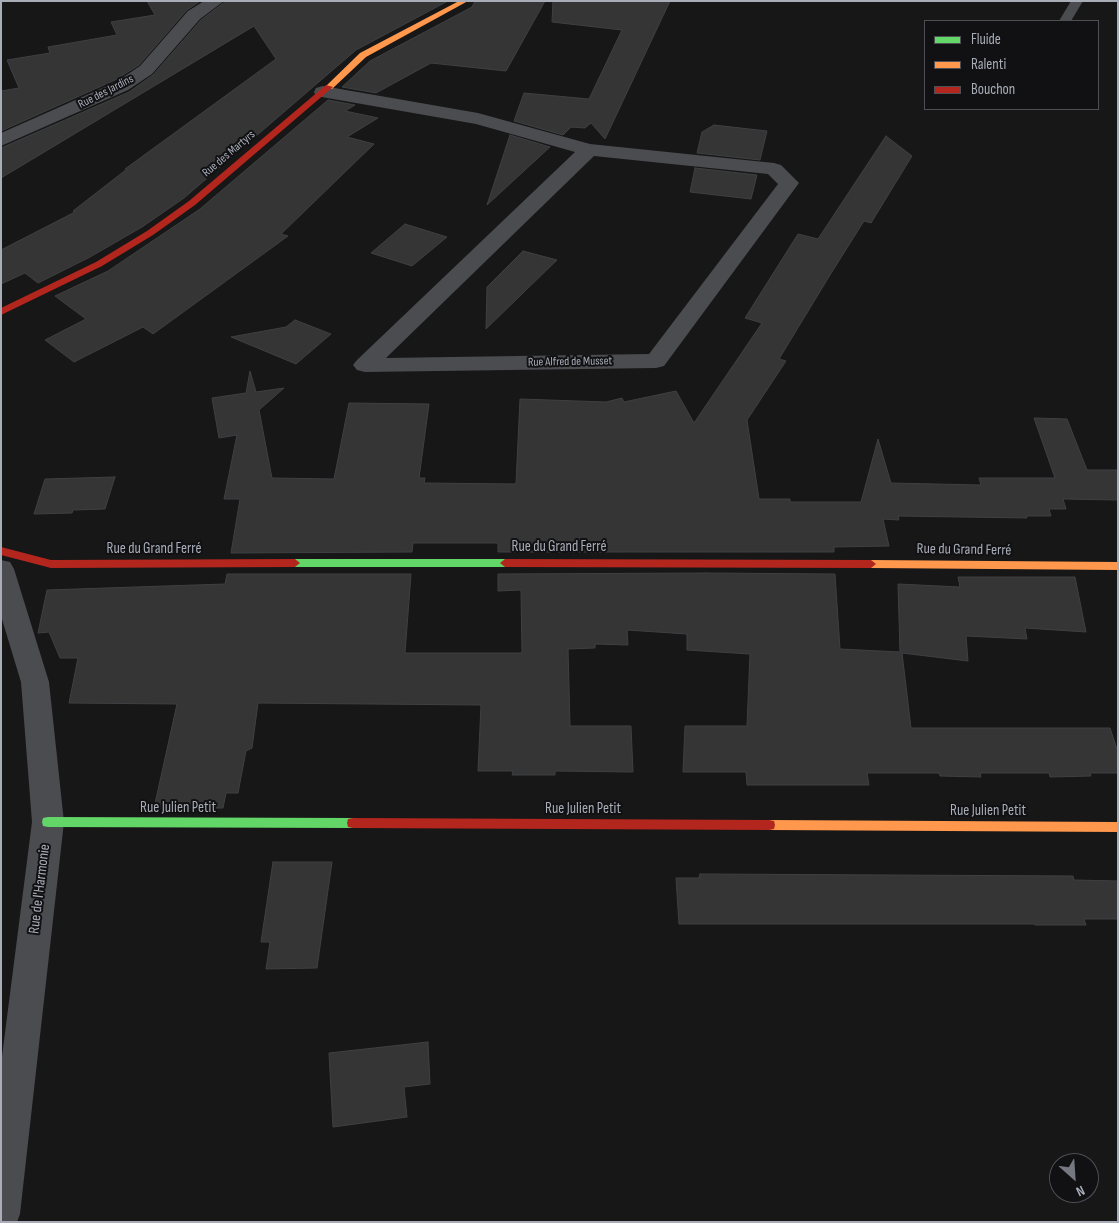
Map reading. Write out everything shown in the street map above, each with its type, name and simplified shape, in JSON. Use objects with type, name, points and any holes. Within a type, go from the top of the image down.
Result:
[{"type":"street","name":"Rue des Jardins","points":[[1,140],[122,86],[146,70],[194,15],[216,1]]},
{"type":"street","name":"Rue des Martyrs","points":[[1,312],[98,264],[150,233],[192,203],[323,92],[363,55],[464,1]]},
{"type":"street","name":"Rue Alfred de Musset","points":[[323,92],[478,118],[589,150],[774,169],[789,183],[656,361],[365,365],[589,150]]},
{"type":"street","name":"Rue du Grand Ferré","points":[[1,551],[51,564],[706,562],[1118,566]]},
{"type":"street","name":"Rue de l'Harmonie","points":[[1,569],[35,682],[48,822],[1,1214]]},
{"type":"street","name":"Rue Julien Petit","points":[[48,822],[1118,827]]},
{"type":"lane","points":[[1066,20],[1076,1]]},
{"type":"building","points":[[147,1],[200,1],[187,10],[139,65],[115,80],[1,131],[1,91],[19,88],[7,60],[50,53],[48,47],[117,35],[111,22],[155,15]]},
{"type":"building","points":[[226,1],[448,1],[356,50],[184,198],[142,227],[90,257],[38,283],[25,273],[1,284],[1,250],[75,212],[73,211],[127,169],[125,169],[276,59],[254,26],[1,178],[1,148],[129,92],[153,75],[201,20]]},
{"type":"building","points":[[475,1],[545,1],[506,71],[431,63],[376,93],[342,87],[370,61],[472,7]]},
{"type":"building","points":[[553,1],[670,1],[605,139],[591,123],[585,128],[571,127],[563,135],[514,121],[524,93],[589,99],[622,30],[552,22]]},
{"type":"building","points":[[328,100],[355,105],[345,111],[378,118],[347,137],[374,144],[281,234],[288,236],[153,334],[143,327],[74,362],[45,340],[86,319],[55,296],[108,271],[200,209]]},
{"type":"building","points":[[714,125],[767,131],[760,160],[697,153],[702,132]]},
{"type":"building","points":[[510,135],[550,147],[487,205]]},
{"type":"building","points":[[886,136],[912,156],[871,223],[864,221],[830,275],[779,359],[786,361],[747,420],[759,499],[790,499],[790,502],[861,502],[878,439],[891,483],[981,485],[979,478],[1055,478],[1034,418],[1067,419],[1087,470],[1118,470],[1118,500],[1063,499],[1066,509],[1049,509],[1051,516],[1026,516],[1027,518],[898,516],[899,520],[883,519],[889,546],[834,547],[834,552],[498,552],[498,543],[413,543],[412,552],[231,553],[240,499],[224,499],[237,435],[219,438],[212,398],[246,393],[250,371],[256,392],[284,388],[259,410],[272,478],[334,479],[349,403],[429,404],[419,478],[425,478],[424,483],[516,484],[520,399],[606,402],[622,398],[624,402],[676,391],[694,423],[762,323],[745,318],[798,234],[818,239]]},
{"type":"building","points":[[695,168],[757,175],[751,199],[690,192]]},
{"type":"building","points":[[405,224],[447,237],[412,266],[371,253]]},
{"type":"building","points":[[523,251],[557,260],[486,329],[487,287]]},
{"type":"building","points":[[295,320],[331,334],[296,364],[231,337],[286,327]]},
{"type":"building","points":[[115,477],[105,509],[73,510],[72,513],[34,514],[45,479]]},
{"type":"building","points":[[227,574],[411,574],[405,653],[522,653],[521,590],[498,591],[498,574],[835,574],[840,649],[900,652],[898,584],[960,587],[958,577],[1075,577],[1086,632],[1025,628],[1027,639],[966,636],[968,661],[902,653],[911,728],[1110,728],[1118,752],[1118,773],[1090,773],[1091,776],[1050,777],[1049,773],[980,773],[981,777],[940,776],[939,773],[867,773],[869,785],[747,785],[746,772],[683,772],[685,726],[747,726],[750,654],[687,650],[687,634],[627,630],[628,645],[595,644],[595,648],[568,649],[570,726],[631,726],[633,772],[555,771],[555,775],[512,775],[513,771],[478,771],[481,705],[258,703],[252,748],[246,751],[238,793],[226,793],[223,808],[154,808],[177,704],[69,703],[78,658],[60,658],[49,632],[38,633],[47,590],[225,584]]},
{"type":"building","points":[[273,862],[332,862],[317,968],[266,969],[270,942],[261,942]]},
{"type":"building","points":[[700,874],[1073,876],[1074,880],[1118,881],[1118,919],[1084,919],[1086,925],[679,924],[676,878],[699,878]]},
{"type":"building","points":[[428,1042],[430,1084],[404,1087],[407,1117],[333,1127],[329,1053]]},
{"type":"traffic: fast","points":[[295,563],[505,563]]},
{"type":"traffic: fast","points":[[48,822],[353,823]]},
{"type":"traffic: slow","points":[[329,87],[363,55],[465,1]]},
{"type":"traffic: slow","points":[[871,564],[1118,566]]},
{"type":"traffic: slow","points":[[769,825],[1118,827]]},
{"type":"traffic: jam","points":[[1,312],[99,264],[150,233],[192,203],[329,87]]},
{"type":"traffic: jam","points":[[1,551],[51,564],[295,563]]},
{"type":"traffic: jam","points":[[505,563],[871,564]]},
{"type":"traffic: jam","points":[[353,823],[769,825]]}]
